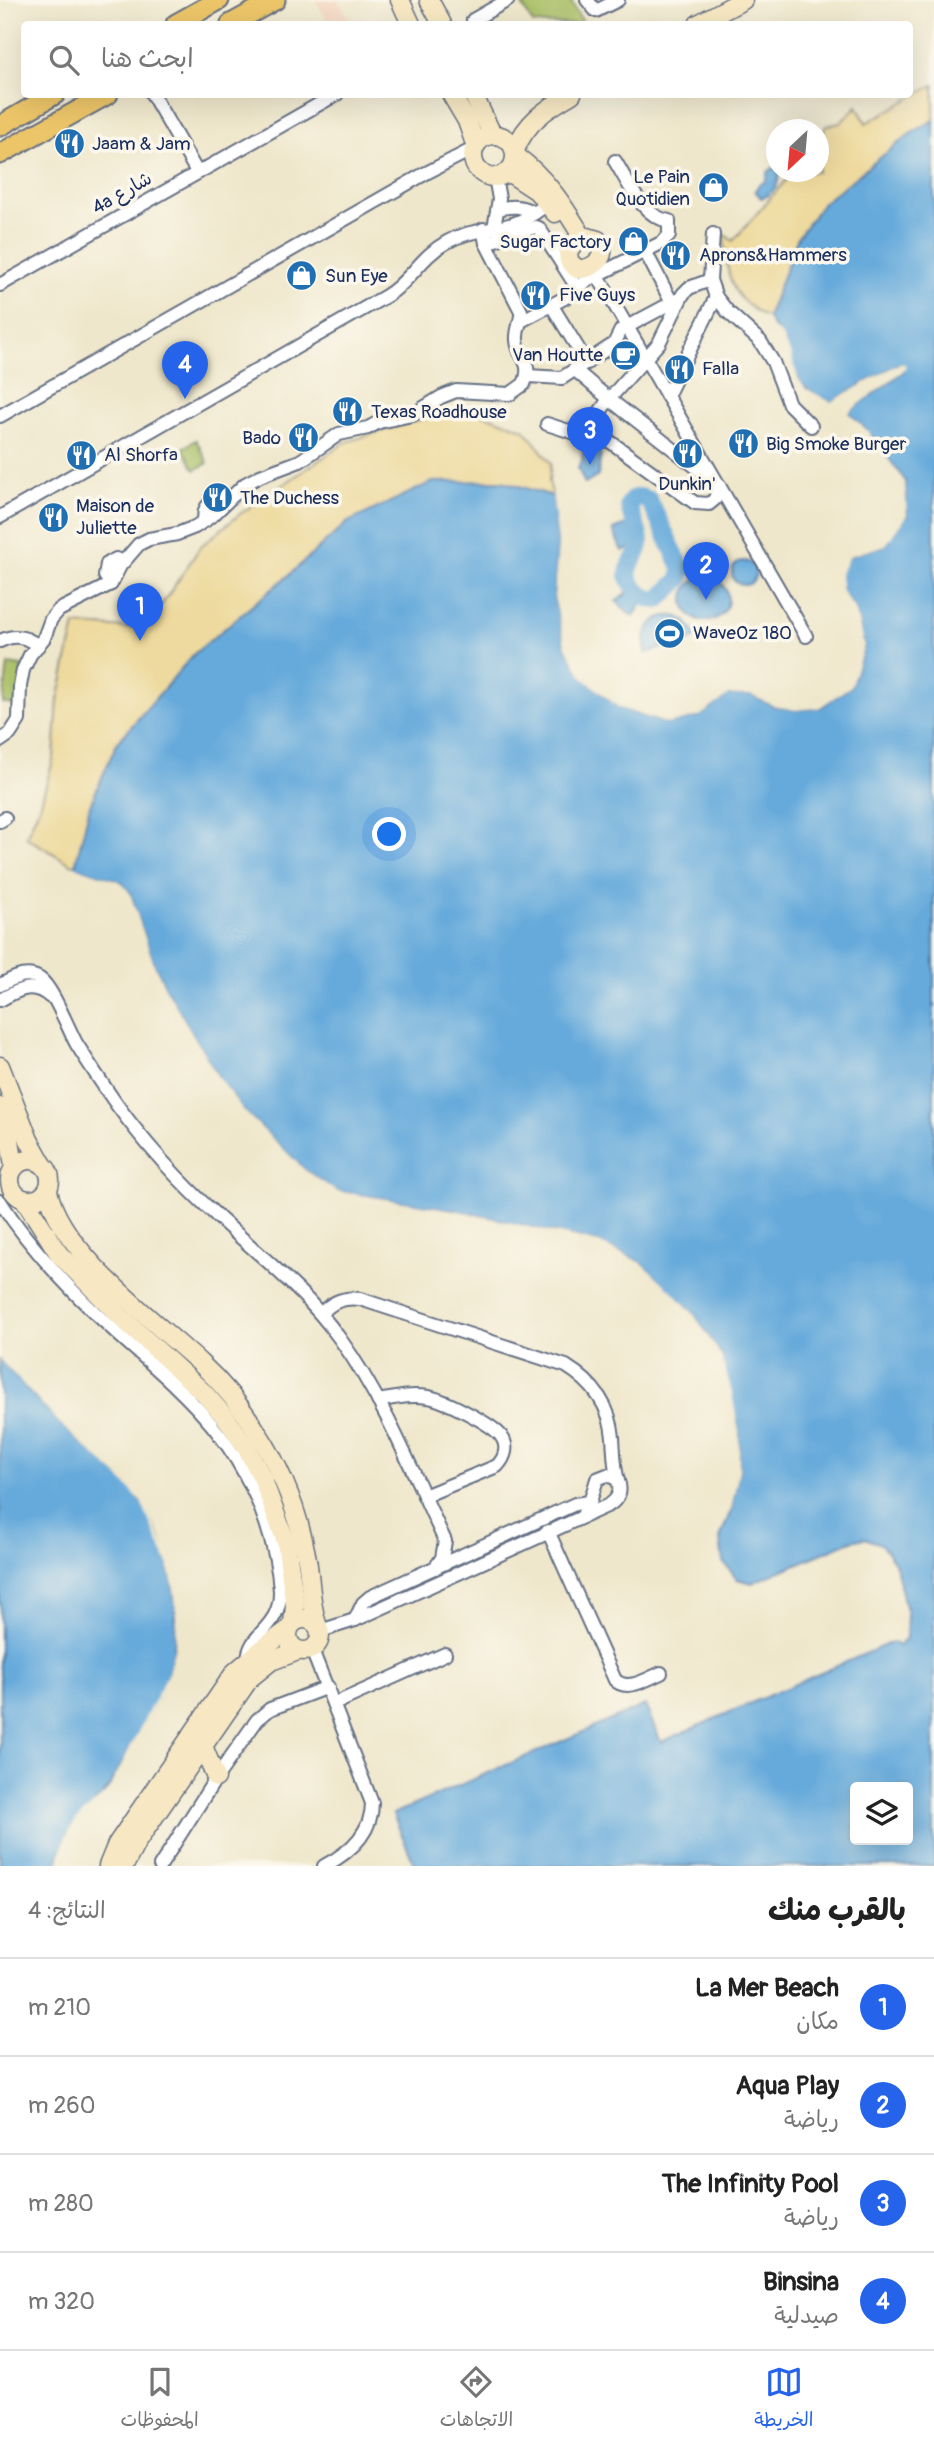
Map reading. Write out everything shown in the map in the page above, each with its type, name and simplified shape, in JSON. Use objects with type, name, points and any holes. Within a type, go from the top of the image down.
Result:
[{"type":"main road","points":[[181,21],[219,0]]},
{"type":"main road","points":[[235,21],[251,7],[275,0]]},
{"type":"main road","points":[[0,126],[48,98]]},
{"type":"main road","points":[[0,154],[101,98]]},
{"type":"street","points":[[400,0],[410,21]]},
{"type":"street","points":[[429,0],[440,21]]},
{"type":"street","points":[[473,20],[487,5],[508,0]]},
{"type":"street","points":[[587,0],[596,11],[618,0]]},
{"type":"street","points":[[704,21],[743,0]]},
{"type":"street","points":[[154,98],[197,172]]},
{"type":"street","name":"4a شارع","points":[[0,285],[330,98]]},
{"type":"street","points":[[453,98],[467,121],[474,147]]},
{"type":"street","points":[[475,98],[497,135],[508,139],[508,164],[530,186],[542,208],[579,240]]},
{"type":"street","points":[[508,164],[486,176],[477,169],[472,156],[474,147],[480,139],[497,135],[534,119],[566,98]]},
{"type":"street","points":[[0,741],[10,734],[19,720],[23,670],[44,638],[51,619],[59,610],[111,584],[123,561],[135,547],[149,538],[186,531],[205,521],[252,480],[300,461],[339,434],[412,415],[456,391],[510,394],[518,390],[528,376],[528,367],[517,345],[517,329],[521,321],[519,306],[486,243],[488,228],[498,209],[498,188],[522,133],[534,119]]},
{"type":"street","points":[[0,416],[474,147]]},
{"type":"street","points":[[579,240],[568,251],[569,261],[577,269],[595,270],[645,251],[669,236],[669,221],[655,218],[649,213],[615,161]]},
{"type":"street","points":[[508,164],[542,178],[558,197],[579,240]]},
{"type":"street","points":[[498,209],[520,206],[542,208]]},
{"type":"street","points":[[0,517],[386,296],[400,286],[438,247],[459,236],[516,223],[542,208]]},
{"type":"street","points":[[486,243],[539,228],[578,289]]},
{"type":"street","points":[[713,234],[710,280],[716,297],[728,312],[760,341],[773,362],[789,404],[811,426]]},
{"type":"street","points":[[645,251],[676,301]]},
{"type":"street","points":[[521,321],[578,289],[595,270]]},
{"type":"street","points":[[595,270],[806,636]]},
{"type":"street","points":[[528,376],[556,379],[575,370],[614,344],[618,340],[619,331],[676,301],[690,288],[710,280]]},
{"type":"street","points":[[667,396],[716,297]]},
{"type":"street","points":[[547,424],[578,435],[585,433],[609,399],[659,343],[676,301]]},
{"type":"street","points":[[552,306],[587,363]]},
{"type":"street","points":[[575,370],[719,485]]},
{"type":"street","points":[[590,428],[695,503],[709,504],[715,499],[719,485]]},
{"type":"street","points":[[0,640],[17,636],[38,646]]},
{"type":"street","points":[[0,985],[18,976],[33,976],[46,985],[100,1082],[158,1156],[190,1191],[287,1279],[321,1314],[355,1360],[378,1401],[445,1541],[442,1558],[435,1567]]},
{"type":"street","points":[[0,1000],[26,987],[39,989],[54,1000]]},
{"type":"street","points":[[0,1066],[29,1140],[50,1175],[48,1190],[61,1224],[92,1262],[146,1316],[219,1382],[268,1448],[299,1523],[308,1561],[313,1610],[319,1629],[318,1643],[271,1661],[250,1678],[136,1843],[124,1866]]},
{"type":"street","points":[[0,1108],[9,1133],[14,1167],[10,1177],[11,1186],[16,1195],[25,1200],[59,1254],[141,1336],[216,1405],[241,1440],[262,1477],[282,1528],[290,1561],[295,1606],[289,1643],[305,1650],[328,1687],[371,1795],[372,1811],[368,1827],[342,1856],[324,1866]]},
{"type":"street","points":[[14,1167],[27,1160],[42,1163]]},
{"type":"street","points":[[25,1200],[40,1198],[48,1190]]},
{"type":"street","points":[[0,1202],[56,1273],[204,1413],[237,1460],[256,1497],[272,1545],[280,1596],[274,1619],[251,1645],[248,1661]]},
{"type":"street","points":[[319,1629],[355,1620],[613,1502],[619,1495],[612,1429],[602,1401],[590,1385],[566,1366],[360,1299],[334,1302],[321,1314]]},
{"type":"street","points":[[119,1335],[141,1336]]},
{"type":"street","points":[[378,1401],[409,1395],[439,1399],[496,1432],[504,1440],[505,1451],[497,1466],[424,1496]]},
{"type":"street","points":[[583,1515],[594,1486],[613,1452]]},
{"type":"street","points":[[599,1477],[610,1475],[618,1482]]},
{"type":"street","points":[[355,1620],[370,1597],[575,1504],[590,1502]]},
{"type":"street","points":[[548,1531],[614,1680],[619,1685],[626,1686],[661,1673]]},
{"type":"street","points":[[445,1541],[470,1552]]},
{"type":"street","points":[[108,1866],[117,1844],[223,1688],[248,1661],[291,1627],[307,1619],[319,1629]]},
{"type":"street","points":[[334,1704],[445,1654]]},
{"type":"street","points":[[160,1866],[251,1726],[270,1709],[328,1687]]},
{"type":"street","points":[[203,1746],[216,1778]]},
{"type":"shaded area","points":[[315,0],[338,0],[350,21],[327,21]]},
{"type":"green space","points":[[526,0],[570,0],[582,21],[531,21],[521,3]]},
{"type":"green space","points":[[196,440],[208,463],[195,470],[183,448]]},
{"type":"green space","points":[[8,664],[22,666],[18,706],[3,703]]},
{"type":"sand","points":[[934,85],[934,120],[910,134],[823,203],[798,237],[767,318],[753,309],[743,301],[732,284],[723,234],[733,241],[784,182],[829,182],[829,125],[840,123],[857,106],[866,123]]},
{"type":"sand","points":[[463,407],[524,429],[551,463],[549,482],[553,496],[502,481],[348,522],[194,654],[117,743],[90,805],[76,867],[26,837],[41,803],[54,757],[58,700],[75,625],[132,628],[161,606],[201,546],[240,514],[346,442]]},
{"type":"water","points":[[934,120],[934,1866],[415,1866],[393,1814],[645,1705],[661,1742],[892,1642],[899,1646],[906,1638],[907,1615],[895,1563],[881,1544],[865,1538],[851,1541],[752,1583],[737,1579],[723,1562],[720,1538],[731,1510],[739,1471],[739,1431],[721,1355],[693,1313],[642,1263],[599,1243],[460,1211],[336,1191],[305,1170],[245,1112],[218,1077],[154,964],[130,893],[121,882],[75,866],[90,805],[117,743],[194,654],[348,522],[432,482],[502,481],[553,496],[558,543],[554,597],[565,645],[583,677],[619,708],[668,724],[700,716],[728,695],[751,695],[774,706],[795,710],[820,708],[851,686],[864,646],[856,611],[842,591],[839,574],[850,556],[886,545],[907,515],[905,481],[867,430],[848,413],[904,371],[900,363],[831,402],[802,384],[783,339],[767,318],[798,237],[823,203],[910,134]]},
{"type":"water","points":[[766,179],[766,182],[778,182],[772,192],[761,198],[755,191],[759,184]]},
{"type":"water","points":[[584,441],[601,454],[598,476],[585,484],[578,468],[582,461]]},
{"type":"water","points":[[627,525],[633,541],[630,549],[622,551],[613,530]]},
{"type":"water","points":[[744,561],[753,564],[756,573],[753,582],[744,585],[735,582],[732,573],[735,564]]},
{"type":"water","points":[[706,577],[722,583],[728,599],[722,615],[706,621],[690,615],[684,599],[690,583]]},
{"type":"water","points":[[631,583],[639,593],[651,599],[641,605],[634,616],[616,601],[626,594]]},
{"type":"water","name":"WaveOz 180","points":[[665,616],[676,616],[685,621],[697,638],[646,653],[647,630]]},
{"type":"water","points":[[0,1360],[57,1421],[134,1492],[161,1542],[173,1584],[176,1628],[174,1650],[158,1698],[109,1787],[67,1837],[58,1866],[0,1866]]},
{"type":"pier","points":[[763,316],[772,328],[781,334],[798,378],[805,388],[831,402],[900,363],[906,365],[904,370],[848,413],[867,430],[905,482],[907,515],[886,545],[850,556],[840,574],[842,591],[856,611],[864,646],[851,686],[819,708],[795,710],[774,706],[751,695],[729,695],[700,716],[668,724],[619,708],[583,678],[565,645],[554,597],[558,543],[552,492],[556,495],[562,543],[558,597],[568,644],[585,675],[620,705],[668,720],[698,713],[728,691],[752,692],[795,706],[818,705],[848,684],[860,646],[852,613],[839,592],[836,573],[848,553],[883,542],[903,514],[901,483],[864,433],[845,413],[902,367],[830,405],[803,391],[795,380],[788,356],[778,337],[769,330]]},
{"type":"pier","points":[[72,865],[121,882],[130,893],[154,964],[218,1077],[245,1112],[305,1170],[336,1191],[460,1211],[599,1243],[642,1263],[672,1291],[693,1313],[721,1355],[731,1389],[739,1431],[739,1471],[731,1510],[723,1522],[735,1471],[735,1431],[727,1390],[718,1356],[690,1315],[670,1293],[640,1266],[597,1246],[459,1215],[335,1194],[303,1173],[242,1114],[215,1079],[163,991],[151,965],[127,895],[119,885],[74,870]]},
{"type":"pier","points":[[0,1357],[144,1500],[171,1563],[181,1617],[171,1674],[111,1793],[80,1822],[68,1840],[62,1866],[58,1866],[65,1838],[77,1819],[108,1791],[168,1673],[175,1645],[177,1617],[174,1590],[168,1564],[141,1502],[119,1477],[64,1428]]},
{"type":"waterway","points":[[640,497],[649,500],[682,569],[680,579],[658,600],[647,598],[639,592],[628,575],[640,543],[629,504],[640,497]]},
{"type":"place","name":"Jaam & Jam","points":[[69,144]]},
{"type":"place","name":"Le Pain Quotidien","points":[[713,188]]},
{"type":"place","name":"Sugar Factory","points":[[634,242]]},
{"type":"place","name":"Aprons&Hammers","points":[[676,255]]},
{"type":"place","name":"Sun Eye","points":[[302,276]]},
{"type":"place","name":"Five Guys","points":[[536,295]]},
{"type":"place","name":"Van Houtte","points":[[626,355]]},
{"type":"place","name":"Falla","points":[[679,369]]},
{"type":"place","name":"Binsina","points":[[185,399]]},
{"type":"place","name":"Texas Roadhouse","points":[[348,412]]},
{"type":"place","name":"Bado","points":[[304,438]]},
{"type":"place","name":"Big Smoke Burger","points":[[743,444]]},
{"type":"place","name":"Dunkin'","points":[[687,453]]},
{"type":"place","name":"Al Shorfa","points":[[81,455]]},
{"type":"place","name":"The Infinity Pool","points":[[590,465]]},
{"type":"place","name":"The Duchess","points":[[217,498]]},
{"type":"place","name":"Maison de Juliette","points":[[53,517]]},
{"type":"place","name":"Aqua Play","points":[[706,600]]},
{"type":"place","name":"WaveOz 180","points":[[670,633]]},
{"type":"place","name":"La Mer Beach","points":[[140,641]]}]
